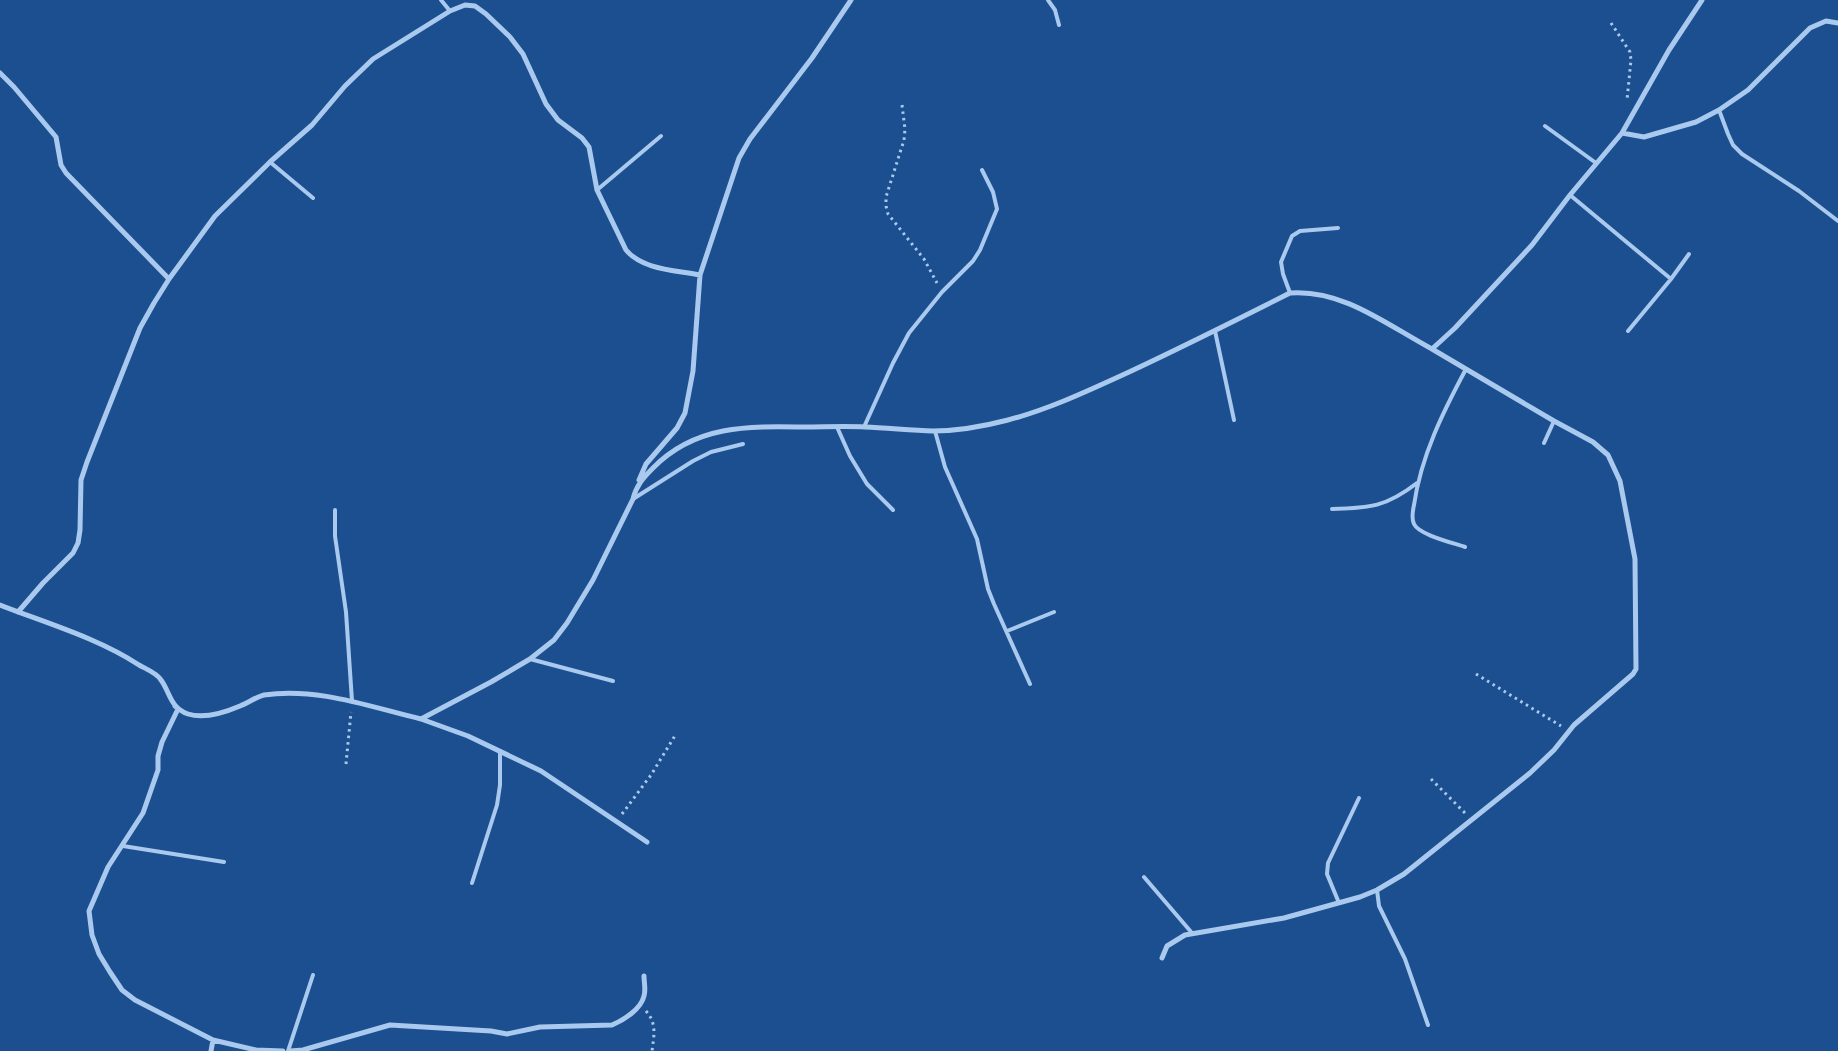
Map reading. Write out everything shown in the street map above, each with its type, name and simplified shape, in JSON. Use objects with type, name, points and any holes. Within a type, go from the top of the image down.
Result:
[{"type":"street","points":[[420,719],[530,659],[554,640],[567,623],[593,580],[633,499],[646,464],[677,428],[685,413],[693,371],[700,275],[739,158],[750,139],[812,58],[851,0]]},
{"type":"street","points":[[1432,349],[1455,328],[1532,245],[1570,195],[1622,133],[1669,50],[1702,0]]},
{"type":"street","points":[[18,612],[73,553],[78,543],[81,480],[87,462],[140,328],[169,278],[215,216],[270,162],[312,125],[345,86],[373,59],[450,11],[465,5],[475,6],[510,37],[523,54],[546,104],[558,120],[582,138],[588,147],[597,190],[626,250],[632,258],[646,264],[700,275]]},
{"type":"street","points":[[1622,133],[1644,137],[1696,122],[1719,110],[1748,90],[1810,28],[1826,21],[1838,23]]},
{"type":"street","points":[[0,73],[56,137],[61,165],[66,173],[169,278]]},
{"type":"street","points":[[635,490],[658,462],[681,445],[702,437],[749,426],[864,427],[935,431],[981,426],[1030,414],[1068,400],[1215,331],[1290,293],[1304,292],[1340,299],[1357,306],[1593,442],[1608,455],[1620,481],[1635,559],[1636,669],[1633,674],[1568,731],[1542,762],[1472,821],[1404,874],[1377,890],[1339,903],[1284,918],[1192,933],[1175,940],[1167,946],[1162,958]]},
{"type":"street","points":[[0,606],[117,652],[160,678],[171,702],[178,709],[162,742],[158,756],[158,770],[143,813],[108,867],[89,911],[92,935],[99,954],[122,990],[136,1000],[213,1040],[256,1050],[282,1051]]},
{"type":"street","points":[[171,702],[188,714],[205,715],[239,707],[262,695],[308,694],[352,701],[420,719],[446,727],[500,750],[541,771],[647,842]]},
{"type":"street","points":[[289,1051],[303,1050],[390,1025],[490,1031],[507,1034],[540,1027],[612,1025],[619,1022],[640,1005],[645,995],[644,976]]},
{"type":"street","points":[[211,1051],[213,1040]]},
{"type":"lane","points":[[441,0],[450,11]]},
{"type":"lane","points":[[1048,0],[1059,25]]},
{"type":"lane","points":[[1719,110],[1728,134],[1742,154],[1799,191],[1838,221]]},
{"type":"lane","points":[[1546,126],[1596,164]]},
{"type":"lane","points":[[597,190],[661,136]]},
{"type":"lane","points":[[270,162],[313,198]]},
{"type":"lane","points":[[864,427],[909,333],[942,292],[973,261],[997,208],[993,192],[982,170]]},
{"type":"lane","points":[[1570,195],[1671,279]]},
{"type":"lane","points":[[1290,293],[1281,262],[1292,236],[1300,231],[1338,228]]},
{"type":"lane","points":[[1628,331],[1689,254]]},
{"type":"lane","points":[[1215,331],[1234,420]]},
{"type":"lane","points":[[1465,548],[1420,531],[1412,518],[1417,484],[1423,463],[1442,416],[1466,369]]},
{"type":"lane","points":[[1544,443],[1554,421]]},
{"type":"lane","points":[[837,427],[850,456],[867,484],[894,510]]},
{"type":"lane","points":[[935,431],[945,467],[977,539],[988,588],[1030,684]]},
{"type":"lane","points":[[633,499],[711,452],[744,444]]},
{"type":"lane","points":[[1332,509],[1365,508],[1393,500],[1417,484]]},
{"type":"lane","points":[[335,510],[335,536],[346,612],[352,701]]},
{"type":"lane","points":[[1007,631],[1054,612]]},
{"type":"lane","points":[[530,659],[613,682]]},
{"type":"lane","points":[[472,883],[497,804],[500,785],[500,750]]},
{"type":"lane","points":[[1339,903],[1327,874],[1328,863],[1359,798]]},
{"type":"lane","points":[[123,846],[224,862]]},
{"type":"lane","points":[[1144,877],[1192,933]]},
{"type":"lane","points":[[1377,890],[1378,906],[1405,959],[1428,1025]]},
{"type":"lane","points":[[289,1051],[313,975]]},
{"type":"path","points":[[1611,23],[1630,52],[1631,60],[1627,98],[1630,118]]},
{"type":"path","points":[[902,105],[904,140],[886,196],[886,206],[892,219],[924,259],[942,292]]},
{"type":"path","points":[[1476,674],[1568,731]]},
{"type":"path","points":[[346,764],[352,701]]},
{"type":"path","points":[[615,822],[651,775],[676,734]]},
{"type":"path","points":[[1431,779],[1472,821]]},
{"type":"path","points":[[640,1005],[648,1012],[652,1019],[655,1032],[652,1051]]}]
